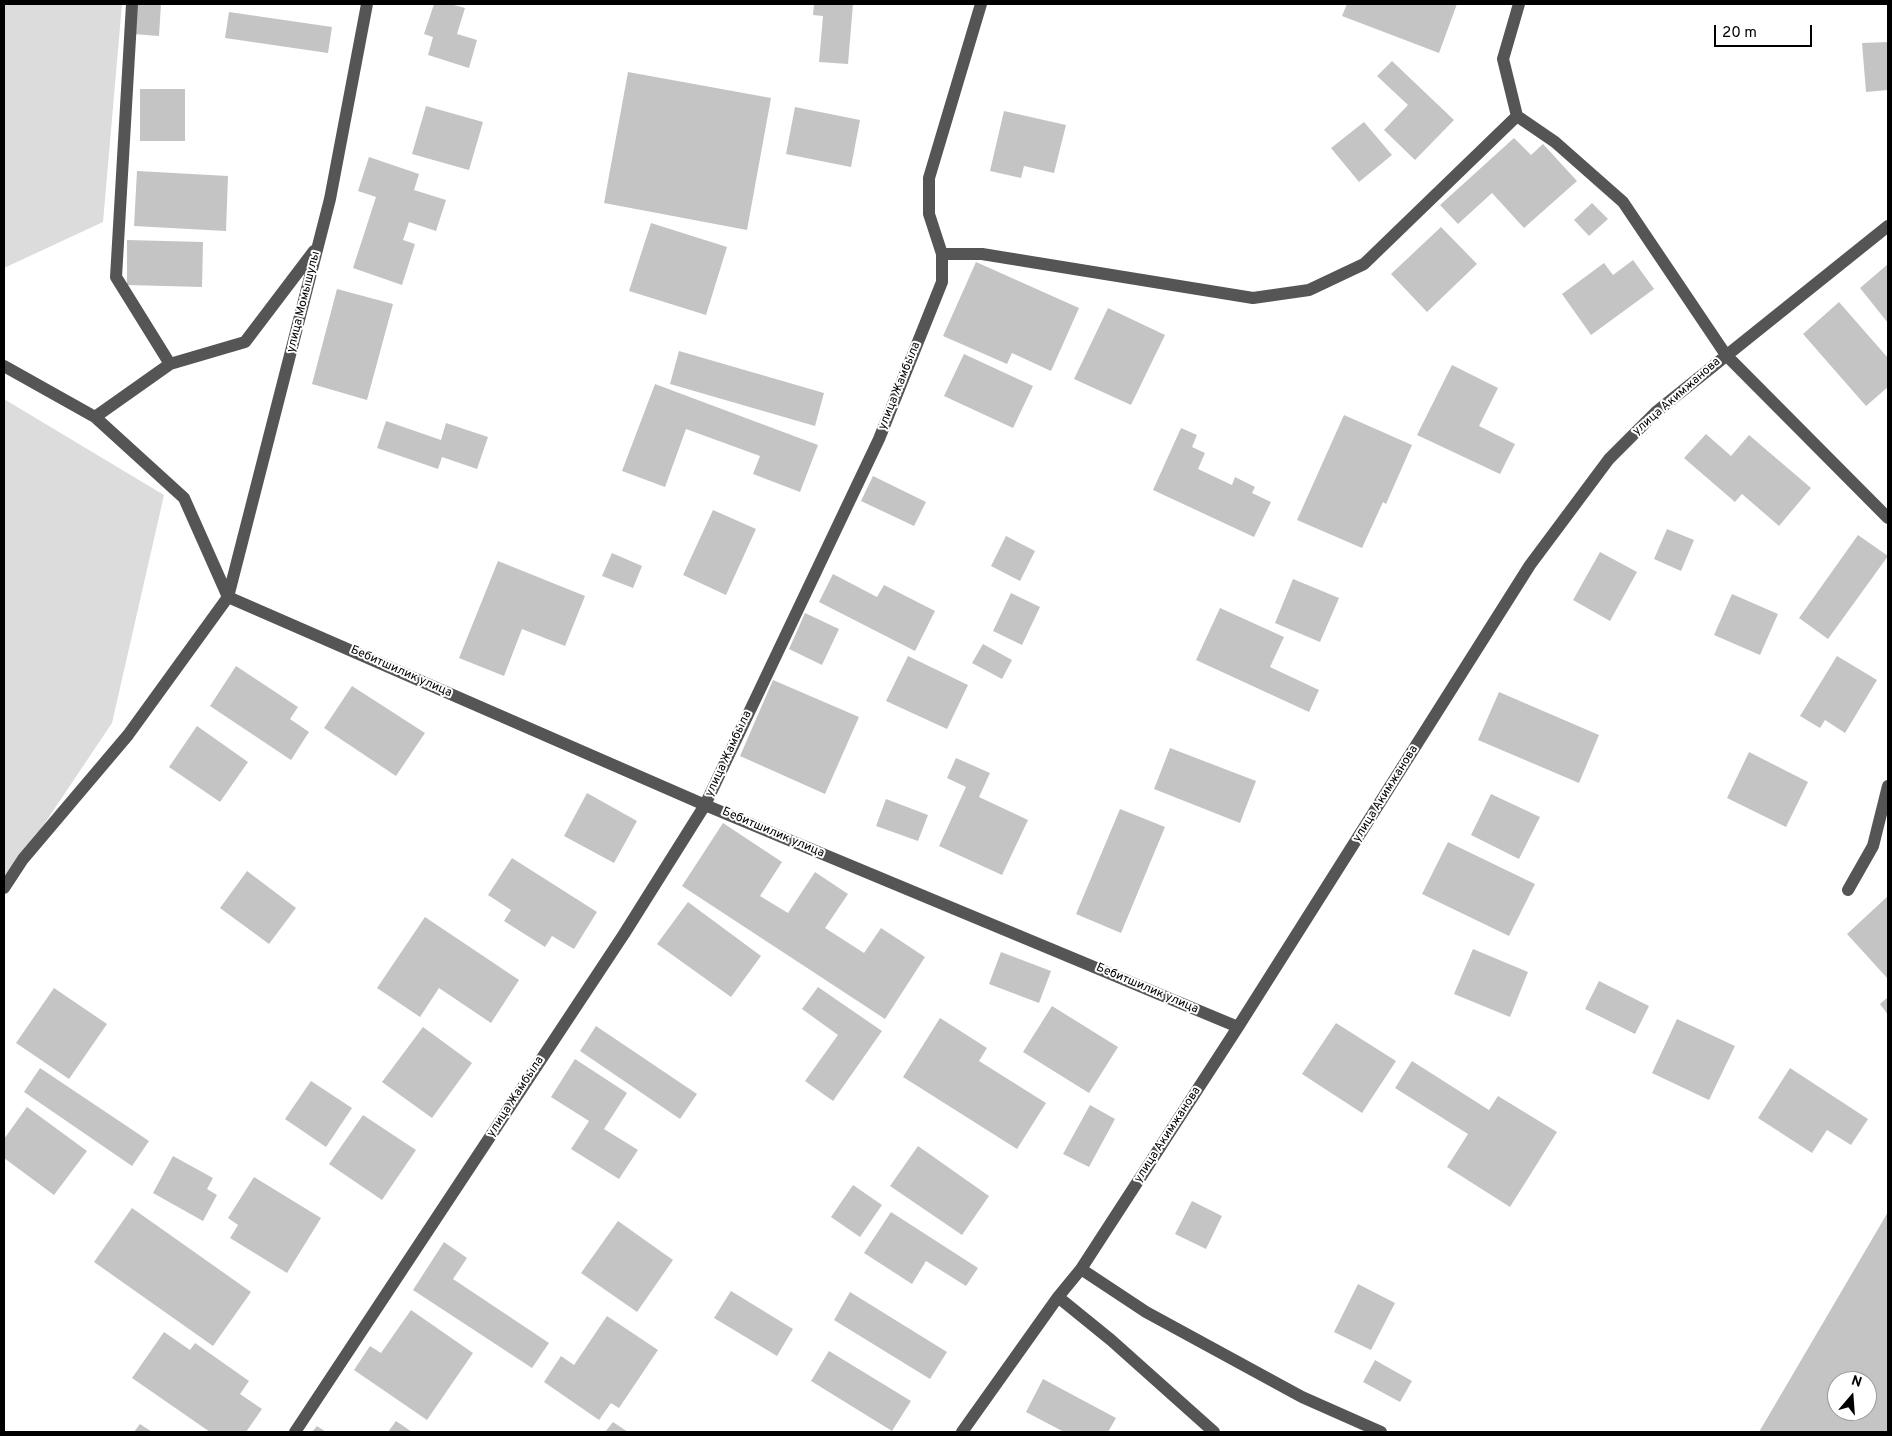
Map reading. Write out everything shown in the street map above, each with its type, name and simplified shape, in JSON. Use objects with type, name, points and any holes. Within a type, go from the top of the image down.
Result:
[{"type":"street","points":[[132,4],[116,278],[170,364]]},
{"type":"street","name":"улица Момышулы","points":[[228,597],[330,199],[367,4]]},
{"type":"street","name":"улица Жамбыла","points":[[295,1432],[624,934],[705,805],[878,439],[942,282],[942,254],[928,214],[929,178],[982,4]]},
{"type":"street","points":[[1519,4],[1503,58],[1517,116],[1555,142],[1623,202],[1726,355],[1888,518]]},
{"type":"street","points":[[942,254],[982,254],[1253,298],[1309,290],[1364,264],[1517,116]]},
{"type":"street","name":"улица Акимжанова","points":[[962,1432],[1080,1268],[1238,1027],[1530,565],[1609,459],[1656,412],[1888,226]]},
{"type":"street","points":[[95,417],[170,364],[245,342],[318,246]]},
{"type":"street","points":[[4,366],[95,417],[184,498],[228,597],[128,735],[23,858],[4,888]]},
{"type":"street","name":"Бебитшилик улица","points":[[228,597],[705,805],[1238,1027]]},
{"type":"street","points":[[1848,890],[1872,846],[1888,786]]},
{"type":"street","points":[[1080,1268],[1146,1312],[1302,1397],[1381,1432]]},
{"type":"street","points":[[1058,1297],[1111,1340],[1214,1432]]},
{"type":"shaded area","points":[[4,4],[122,4],[103,222],[4,268]]},
{"type":"shaded area","points":[[4,399],[164,495],[112,723],[4,884]]},
{"type":"building","points":[[135,4],[161,4],[159,36],[133,34]]},
{"type":"building","points":[[434,4],[450,4],[465,8],[457,34],[477,40],[469,68],[428,55],[433,37],[424,34]]},
{"type":"building","points":[[814,4],[853,4],[848,64],[819,62],[823,16],[813,15]]},
{"type":"building","points":[[1347,4],[1457,4],[1439,53],[1342,16]]},
{"type":"building","points":[[229,12],[332,27],[328,53],[225,38]]},
{"type":"building","points":[[1888,42],[1888,90],[1866,92],[1862,43]]},
{"type":"building","points":[[1392,61],[1454,120],[1415,160],[1384,130],[1408,105],[1377,76]]},
{"type":"building","points":[[628,72],[771,98],[747,230],[604,203]]},
{"type":"building","points":[[140,89],[185,89],[185,141],[140,141]]},
{"type":"building","points":[[426,106],[483,122],[469,170],[412,154]]},
{"type":"building","points":[[795,107],[860,120],[851,167],[786,154]]},
{"type":"building","points":[[1004,111],[1066,125],[1054,173],[1024,166],[1021,178],[990,171]]},
{"type":"building","points":[[1364,122],[1392,155],[1359,182],[1331,148]]},
{"type":"building","points":[[1514,138],[1531,155],[1543,144],[1577,181],[1524,228],[1492,193],[1458,224],[1440,205]]},
{"type":"building","points":[[369,157],[419,174],[414,190],[446,200],[436,231],[409,222],[403,240],[415,244],[402,285],[353,268],[376,197],[358,191]]},
{"type":"building","points":[[137,171],[228,176],[226,231],[134,226]]},
{"type":"building","points":[[1592,203],[1608,219],[1589,236],[1574,220]]},
{"type":"building","points":[[651,223],[727,247],[706,315],[629,291]]},
{"type":"building","points":[[1441,227],[1477,264],[1427,312],[1391,274]]},
{"type":"building","points":[[127,240],[203,242],[202,287],[127,285]]},
{"type":"building","points":[[1633,260],[1654,289],[1591,335],[1562,294],[1604,263],[1613,275]]},
{"type":"building","points":[[976,262],[1079,308],[1051,371],[1012,353],[1007,364],[943,336]]},
{"type":"building","points":[[1888,264],[1888,323],[1860,288]]},
{"type":"building","points":[[337,289],[393,304],[367,400],[312,384]]},
{"type":"building","points":[[1839,302],[1888,358],[1888,387],[1866,406],[1803,334]]},
{"type":"building","points":[[1108,308],[1165,335],[1131,405],[1074,379]]},
{"type":"building","points":[[679,351],[824,393],[815,426],[670,384]]},
{"type":"building","points":[[964,354],[1033,386],[1013,428],[944,396]]},
{"type":"building","points":[[1452,365],[1498,388],[1479,426],[1515,444],[1500,474],[1417,435]]},
{"type":"building","points":[[655,384],[818,445],[800,492],[753,474],[760,456],[686,429],[665,487],[622,471]]},
{"type":"building","points":[[1344,415],[1412,445],[1386,504],[1383,502],[1362,548],[1297,520]]},
{"type":"building","points":[[386,421],[441,440],[446,423],[488,437],[477,469],[442,457],[438,469],[377,448]]},
{"type":"building","points":[[1181,428],[1197,435],[1192,447],[1205,453],[1198,469],[1232,485],[1235,477],[1255,487],[1252,493],[1271,502],[1254,537],[1153,490]]},
{"type":"building","points":[[1706,434],[1731,456],[1749,435],[1811,488],[1779,526],[1742,494],[1735,502],[1684,458]]},
{"type":"building","points":[[873,476],[926,502],[914,526],[861,501]]},
{"type":"building","points":[[713,510],[756,529],[726,595],[683,575]]},
{"type":"building","points":[[1667,529],[1694,540],[1681,571],[1654,559]]},
{"type":"building","points":[[1858,535],[1888,556],[1828,639],[1799,618]]},
{"type":"building","points":[[1006,536],[1035,551],[1020,581],[991,566]]},
{"type":"building","points":[[1600,552],[1637,572],[1610,621],[1573,600]]},
{"type":"building","points":[[612,553],[642,566],[633,588],[602,576]]},
{"type":"building","points":[[498,561],[585,596],[565,646],[522,629],[504,676],[459,658]]},
{"type":"building","points":[[833,574],[877,597],[884,585],[935,611],[915,651],[819,602]]},
{"type":"building","points":[[1293,579],[1339,598],[1320,642],[1275,623]]},
{"type":"building","points":[[1011,593],[1040,607],[1022,645],[993,631]]},
{"type":"building","points":[[1732,594],[1778,614],[1760,655],[1714,635]]},
{"type":"building","points":[[1220,608],[1284,637],[1270,667],[1319,690],[1309,712],[1196,660]]},
{"type":"building","points":[[805,613],[839,629],[822,665],[789,649]]},
{"type":"building","points":[[983,644],[1012,660],[1002,679],[972,663]]},
{"type":"building","points":[[908,656],[968,685],[947,729],[886,701]]},
{"type":"building","points":[[1837,656],[1877,680],[1845,733],[1825,720],[1820,728],[1800,716]]},
{"type":"building","points":[[236,666],[298,707],[290,719],[309,732],[291,760],[210,706]]},
{"type":"building","points":[[773,680],[859,717],[825,794],[740,756]]},
{"type":"building","points":[[352,686],[425,733],[396,776],[324,728]]},
{"type":"building","points":[[1499,692],[1599,735],[1579,783],[1478,740]]},
{"type":"building","points":[[197,726],[248,762],[220,802],[169,767]]},
{"type":"building","points":[[1170,748],[1256,781],[1240,823],[1154,789]]},
{"type":"building","points":[[1749,752],[1808,782],[1786,827],[1727,798]]},
{"type":"building","points":[[956,758],[990,773],[979,797],[1028,820],[1002,875],[939,846],[966,787],[947,778]]},
{"type":"building","points":[[587,793],[637,821],[614,863],[564,836]]},
{"type":"building","points":[[1491,794],[1540,817],[1519,859],[1471,835]]},
{"type":"building","points":[[886,799],[928,815],[918,841],[876,826]]},
{"type":"building","points":[[1120,809],[1165,827],[1121,933],[1076,914]]},
{"type":"building","points":[[723,823],[782,862],[760,896],[788,913],[815,872],[848,894],[825,928],[864,953],[881,928],[925,957],[885,1019],[682,886]]},
{"type":"building","points":[[1448,842],[1535,884],[1509,936],[1422,894]]},
{"type":"building","points":[[512,858],[597,912],[574,949],[552,936],[545,947],[504,921],[511,910],[488,895]]},
{"type":"building","points":[[247,871],[296,908],[269,944],[220,908]]},
{"type":"building","points":[[1888,896],[1888,979],[1847,934]]},
{"type":"building","points":[[688,902],[761,956],[731,997],[657,944]]},
{"type":"building","points":[[425,917],[519,980],[491,1023],[439,988],[420,1017],[377,988]]},
{"type":"building","points":[[1473,949],[1528,972],[1510,1017],[1454,994]]},
{"type":"building","points":[[1001,952],[1051,971],[1039,1003],[989,984]]},
{"type":"building","points":[[1599,981],[1649,1006],[1635,1034],[1585,1009]]},
{"type":"building","points":[[818,987],[882,1031],[833,1101],[805,1081],[838,1035],[802,1009]]},
{"type":"building","points":[[54,988],[107,1024],[69,1079],[16,1043]]},
{"type":"building","points":[[1888,997],[1888,1015],[1880,1004]]},
{"type":"building","points":[[1052,1006],[1118,1047],[1089,1093],[1023,1052]]},
{"type":"building","points":[[940,1018],[987,1048],[979,1061],[1046,1103],[1017,1149],[903,1077]]},
{"type":"building","points":[[1677,1019],[1735,1046],[1709,1100],[1652,1073]]},
{"type":"building","points":[[1336,1023],[1396,1061],[1362,1113],[1302,1074]]},
{"type":"building","points":[[596,1026],[697,1094],[680,1119],[580,1051]]},
{"type":"building","points":[[423,1027],[472,1063],[432,1118],[382,1082]]},
{"type":"building","points":[[575,1059],[627,1093],[604,1129],[638,1150],[619,1179],[571,1149],[589,1121],[551,1097]]},
{"type":"building","points":[[1412,1061],[1489,1110],[1498,1096],[1557,1132],[1510,1207],[1447,1167],[1468,1134],[1395,1088]]},
{"type":"building","points":[[40,1068],[149,1141],[132,1166],[24,1092]]},
{"type":"building","points":[[1790,1068],[1868,1119],[1851,1145],[1827,1130],[1812,1153],[1758,1118]]},
{"type":"building","points":[[311,1081],[352,1108],[326,1147],[285,1119]]},
{"type":"building","points":[[1090,1105],[1115,1119],[1089,1167],[1063,1154]]},
{"type":"building","points":[[27,1107],[87,1151],[54,1195],[4,1158],[4,1139]]},
{"type":"building","points":[[363,1115],[416,1150],[382,1200],[329,1164]]},
{"type":"building","points":[[918,1146],[989,1196],[962,1235],[890,1186]]},
{"type":"building","points":[[173,1156],[213,1178],[207,1189],[217,1195],[203,1221],[153,1193]]},
{"type":"building","points":[[254,1177],[321,1218],[287,1273],[230,1238],[238,1225],[228,1218]]},
{"type":"building","points":[[853,1185],[882,1205],[860,1237],[831,1217]]},
{"type":"building","points":[[1192,1201],[1222,1216],[1206,1249],[1175,1234]]},
{"type":"building","points":[[132,1208],[251,1292],[213,1346],[94,1262]]},
{"type":"building","points":[[891,1212],[978,1268],[966,1286],[926,1261],[912,1284],[864,1253]]},
{"type":"building","points":[[1888,1212],[1888,1432],[1759,1432]]},
{"type":"building","points":[[618,1221],[673,1260],[637,1312],[581,1273]]},
{"type":"building","points":[[444,1242],[467,1258],[453,1279],[549,1343],[532,1368],[413,1290]]},
{"type":"building","points":[[1358,1284],[1395,1303],[1371,1350],[1334,1332]]},
{"type":"building","points":[[731,1291],[793,1329],[777,1356],[714,1318]]},
{"type":"building","points":[[850,1292],[947,1352],[930,1379],[834,1320]]},
{"type":"building","points":[[411,1310],[473,1353],[427,1420],[354,1370],[370,1346],[381,1353]]},
{"type":"building","points":[[607,1316],[658,1350],[619,1408],[611,1403],[599,1420],[544,1382],[561,1356],[574,1365]]},
{"type":"building","points":[[164,1332],[190,1350],[195,1343],[249,1381],[240,1394],[262,1409],[246,1432],[210,1432],[132,1378]]},
{"type":"building","points":[[829,1351],[911,1401],[892,1431],[811,1381]]},
{"type":"building","points":[[1375,1360],[1412,1381],[1400,1402],[1363,1382]]},
{"type":"building","points":[[1043,1379],[1116,1418],[1108,1432],[1064,1432],[1026,1412]]},
{"type":"building","points":[[396,1421],[412,1432],[388,1432]]},
{"type":"building","points":[[613,1422],[628,1432],[605,1432]]},
{"type":"building","points":[[140,1424],[152,1432],[134,1432]]},
{"type":"building","points":[[317,1426],[326,1432],[312,1432]]}]
